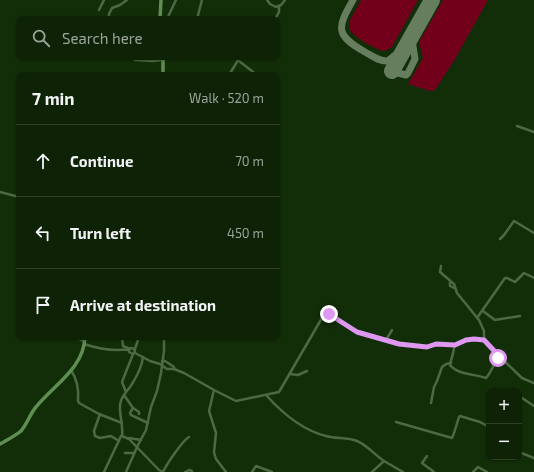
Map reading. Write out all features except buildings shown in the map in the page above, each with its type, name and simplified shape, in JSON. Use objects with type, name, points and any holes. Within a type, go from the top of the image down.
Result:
[{"type":"street","points":[[99,10],[104,0]]},
{"type":"street","points":[[109,16],[112,8],[127,0]]},
{"type":"street","points":[[160,16],[161,0]]},
{"type":"street","points":[[168,16],[176,0]]},
{"type":"street","points":[[198,16],[202,0]]},
{"type":"street","points":[[267,0],[270,4],[276,7],[285,0]]},
{"type":"street","points":[[277,16],[279,12],[278,6]]},
{"type":"street","points":[[135,60],[153,62],[158,60]]},
{"type":"street","points":[[163,60],[163,72]]},
{"type":"street","points":[[231,72],[239,61],[253,72]]},
{"type":"street","points":[[517,126],[534,132]]},
{"type":"street","points":[[0,192],[16,197]]},
{"type":"street","points":[[500,239],[514,221],[534,233]]},
{"type":"street","points":[[441,266],[440,272],[450,281],[450,286],[454,288],[477,318],[484,331],[484,340]]},
{"type":"street","points":[[477,318],[505,278],[515,282],[524,273],[534,278]]},
{"type":"street","points":[[0,444],[21,430],[36,408],[71,370],[79,359],[85,341],[102,350],[129,350],[160,364],[167,369],[174,369],[184,373],[236,401],[279,392],[326,311],[357,332],[399,344],[427,347],[436,344],[455,345],[471,339],[484,340],[522,378],[534,383]]},
{"type":"street","points":[[483,311],[495,320],[520,316]]},
{"type":"street","points":[[386,340],[392,330]]},
{"type":"street","points":[[122,340],[123,346],[129,350],[129,352],[134,352]]},
{"type":"street","points":[[138,340],[122,382],[125,394],[133,408],[139,412],[139,414]]},
{"type":"street","points":[[126,472],[136,448],[146,430],[151,407],[157,391],[164,351],[164,340]]},
{"type":"street","points":[[455,345],[450,365],[454,369],[486,378],[489,376],[493,366],[500,357]]},
{"type":"street","points":[[104,472],[123,429],[119,408],[125,394],[137,376],[143,357]]},
{"type":"street","points":[[162,361],[170,364],[174,367],[174,369]]},
{"type":"street","points":[[431,403],[434,387],[438,381],[442,367],[451,363]]},
{"type":"street","points":[[71,370],[78,388],[78,401],[100,414],[122,424]]},
{"type":"street","points":[[290,374],[298,375],[307,371]]},
{"type":"street","points":[[214,390],[209,411],[216,433],[214,452],[216,459],[226,472]]},
{"type":"street","points":[[266,395],[286,415],[308,430],[326,436],[355,440],[384,461],[403,472]]},
{"type":"street","points":[[522,398],[534,406]]},
{"type":"street","points":[[133,408],[130,413],[131,415],[148,423]]},
{"type":"street","points":[[100,414],[94,431],[95,436],[100,438],[111,436],[119,441]]},
{"type":"street","points":[[396,422],[452,438],[460,416],[486,425]]},
{"type":"street","points":[[121,436],[141,440]]},
{"type":"street","points":[[127,438],[159,470],[163,472],[179,447],[189,437]]},
{"type":"street","points":[[125,453],[134,453]]},
{"type":"street","points":[[522,453],[534,458]]},
{"type":"street","points":[[427,456],[422,463],[434,472]]},
{"type":"street","points":[[372,472],[384,461]]},
{"type":"street","points":[[252,472],[256,466],[272,472]]},
{"type":"street","points":[[473,472],[478,467],[487,472]]},
{"type":"street","points":[[185,472],[188,470],[192,471]]},
{"type":"shaded area","points":[[361,0],[418,0],[392,47],[385,51],[377,49],[366,43],[350,30],[350,20]]},
{"type":"shaded area","points":[[443,0],[488,0],[455,59],[435,90],[430,91],[408,84],[423,58],[419,42]]},
{"type":"taxiway","points":[[353,0],[342,24],[342,30],[348,41],[379,60],[388,61],[394,56]]},
{"type":"taxiway","points":[[405,48],[394,56],[393,65],[398,73],[406,75],[415,59],[412,40],[413,33]]},
{"type":"runway","points":[[392,71],[432,0]]},
{"type":"route","points":[[329,314],[357,332],[404,345],[427,347],[439,344],[448,346],[471,339],[484,340],[500,357],[498,358]]}]
